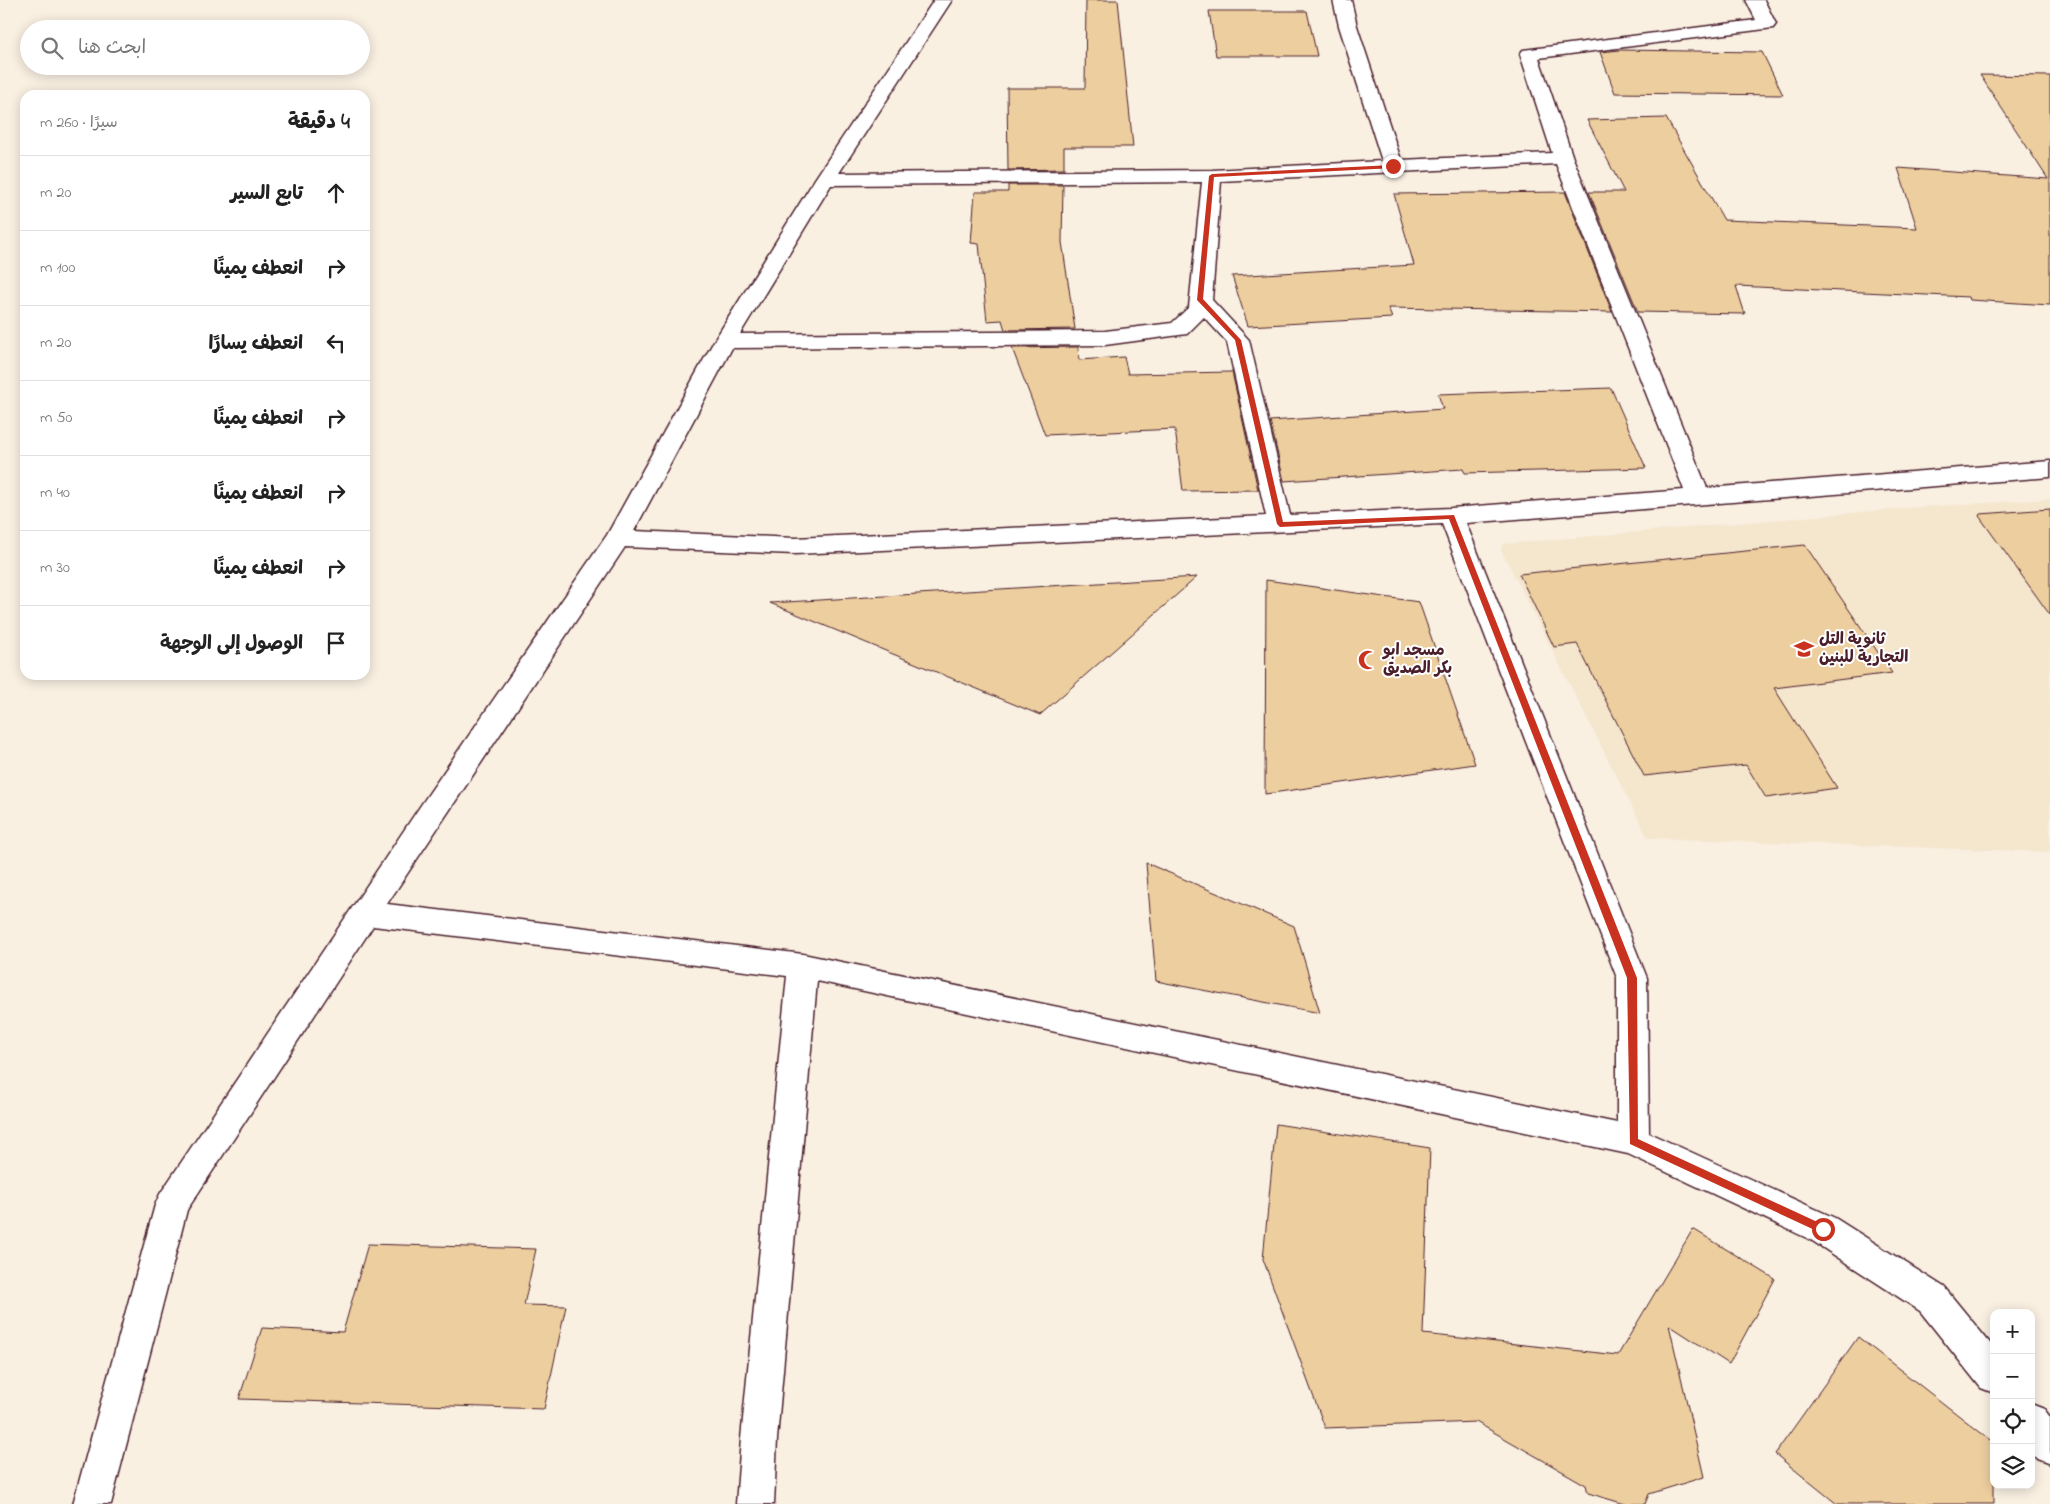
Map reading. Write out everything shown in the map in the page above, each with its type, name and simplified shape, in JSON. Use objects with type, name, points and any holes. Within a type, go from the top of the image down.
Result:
[{"type":"street","points":[[92,1504],[172,1205],[365,913],[618,538],[725,341],[826,178],[943,0]]},
{"type":"street","points":[[1342,0],[1348,26],[1393,166]]},
{"type":"street","points":[[1699,497],[1562,158],[1529,54],[1767,24],[1755,0]]},
{"type":"street","points":[[826,178],[1212,176],[1562,158]]},
{"type":"street","points":[[725,341],[1105,338],[1179,329],[1200,309],[1212,176]]},
{"type":"street","points":[[1200,300],[1238,340],[1280,524]]},
{"type":"street","points":[[618,538],[796,546],[1451,516],[2050,469]]},
{"type":"street","points":[[1451,516],[1632,978],[1633,1141]]},
{"type":"street","points":[[365,913],[803,966],[1633,1141],[1823,1229],[1932,1299],[1990,1371]]},
{"type":"street","points":[[755,1504],[761,1419],[803,966]]},
{"type":"street","points":[[2035,1427],[2050,1446]]},
{"type":"shaded area","points":[[2050,499],[2050,852],[1648,838],[1501,550],[1503,544],[1918,507]]},
{"type":"building","points":[[1086,0],[1118,0],[1133,147],[1064,147],[1064,169],[1008,170],[1007,88],[1085,88]]},
{"type":"building","points":[[1209,11],[1307,11],[1317,56],[1216,56]]},
{"type":"building","points":[[1620,50],[1762,52],[1783,95],[1615,93],[1600,52]]},
{"type":"building","points":[[1980,75],[2050,76],[2050,305],[1970,300],[1969,297],[1736,286],[1745,314],[1638,312],[1589,192],[1624,192],[1587,120],[1666,118],[1724,220],[1917,228],[1898,168],[2048,179]]},
{"type":"building","points":[[1008,185],[1063,185],[1062,242],[1075,329],[1005,330],[1002,320],[987,321],[979,244],[971,243],[975,192],[1008,192]]},
{"type":"building","points":[[1565,192],[1612,312],[1388,308],[1392,318],[1248,326],[1232,276],[1414,265],[1394,194]]},
{"type":"building","points":[[1078,347],[1079,360],[1124,357],[1128,374],[1232,372],[1258,490],[1183,491],[1175,429],[1045,435],[1012,348]]},
{"type":"building","points":[[1611,388],[1646,468],[1465,473],[1463,469],[1284,481],[1270,421],[1443,409],[1438,394]]},
{"type":"building","points":[[2050,509],[2050,615],[1979,516],[1980,514]]},
{"type":"building","points":[[1805,545],[1892,673],[1774,688],[1837,788],[1766,798],[1746,765],[1644,776],[1577,644],[1554,647],[1519,574]]},
{"type":"building","points":[[1197,577],[1040,715],[770,603]]},
{"type":"building","points":[[1266,580],[1419,602],[1475,764],[1265,794]]},
{"type":"building","points":[[1146,863],[1294,926],[1320,1013],[1156,981]]},
{"type":"building","points":[[1276,1124],[1430,1148],[1423,1334],[1618,1355],[1693,1229],[1775,1279],[1729,1364],[1669,1325],[1704,1477],[1649,1494],[1645,1504],[1625,1504],[1588,1493],[1586,1485],[1476,1422],[1325,1428],[1263,1259]]},
{"type":"building","points":[[368,1244],[536,1249],[524,1305],[566,1306],[544,1409],[239,1399],[262,1328],[343,1332]]},
{"type":"building","points":[[1858,1337],[1990,1440],[1990,1489],[1994,1489],[1994,1504],[1837,1504],[1775,1454]]},
{"type":"place","name":"ثانوية التل التجارية للبنين","points":[[1804,649]]},
{"type":"place","name":"مسجد ابو بكر الصديق","points":[[1368,660]]},
{"type":"route","points":[[1393,166],[1212,176],[1200,300],[1238,340],[1280,524],[1451,516],[1632,978],[1633,1141],[1823,1229]]}]
